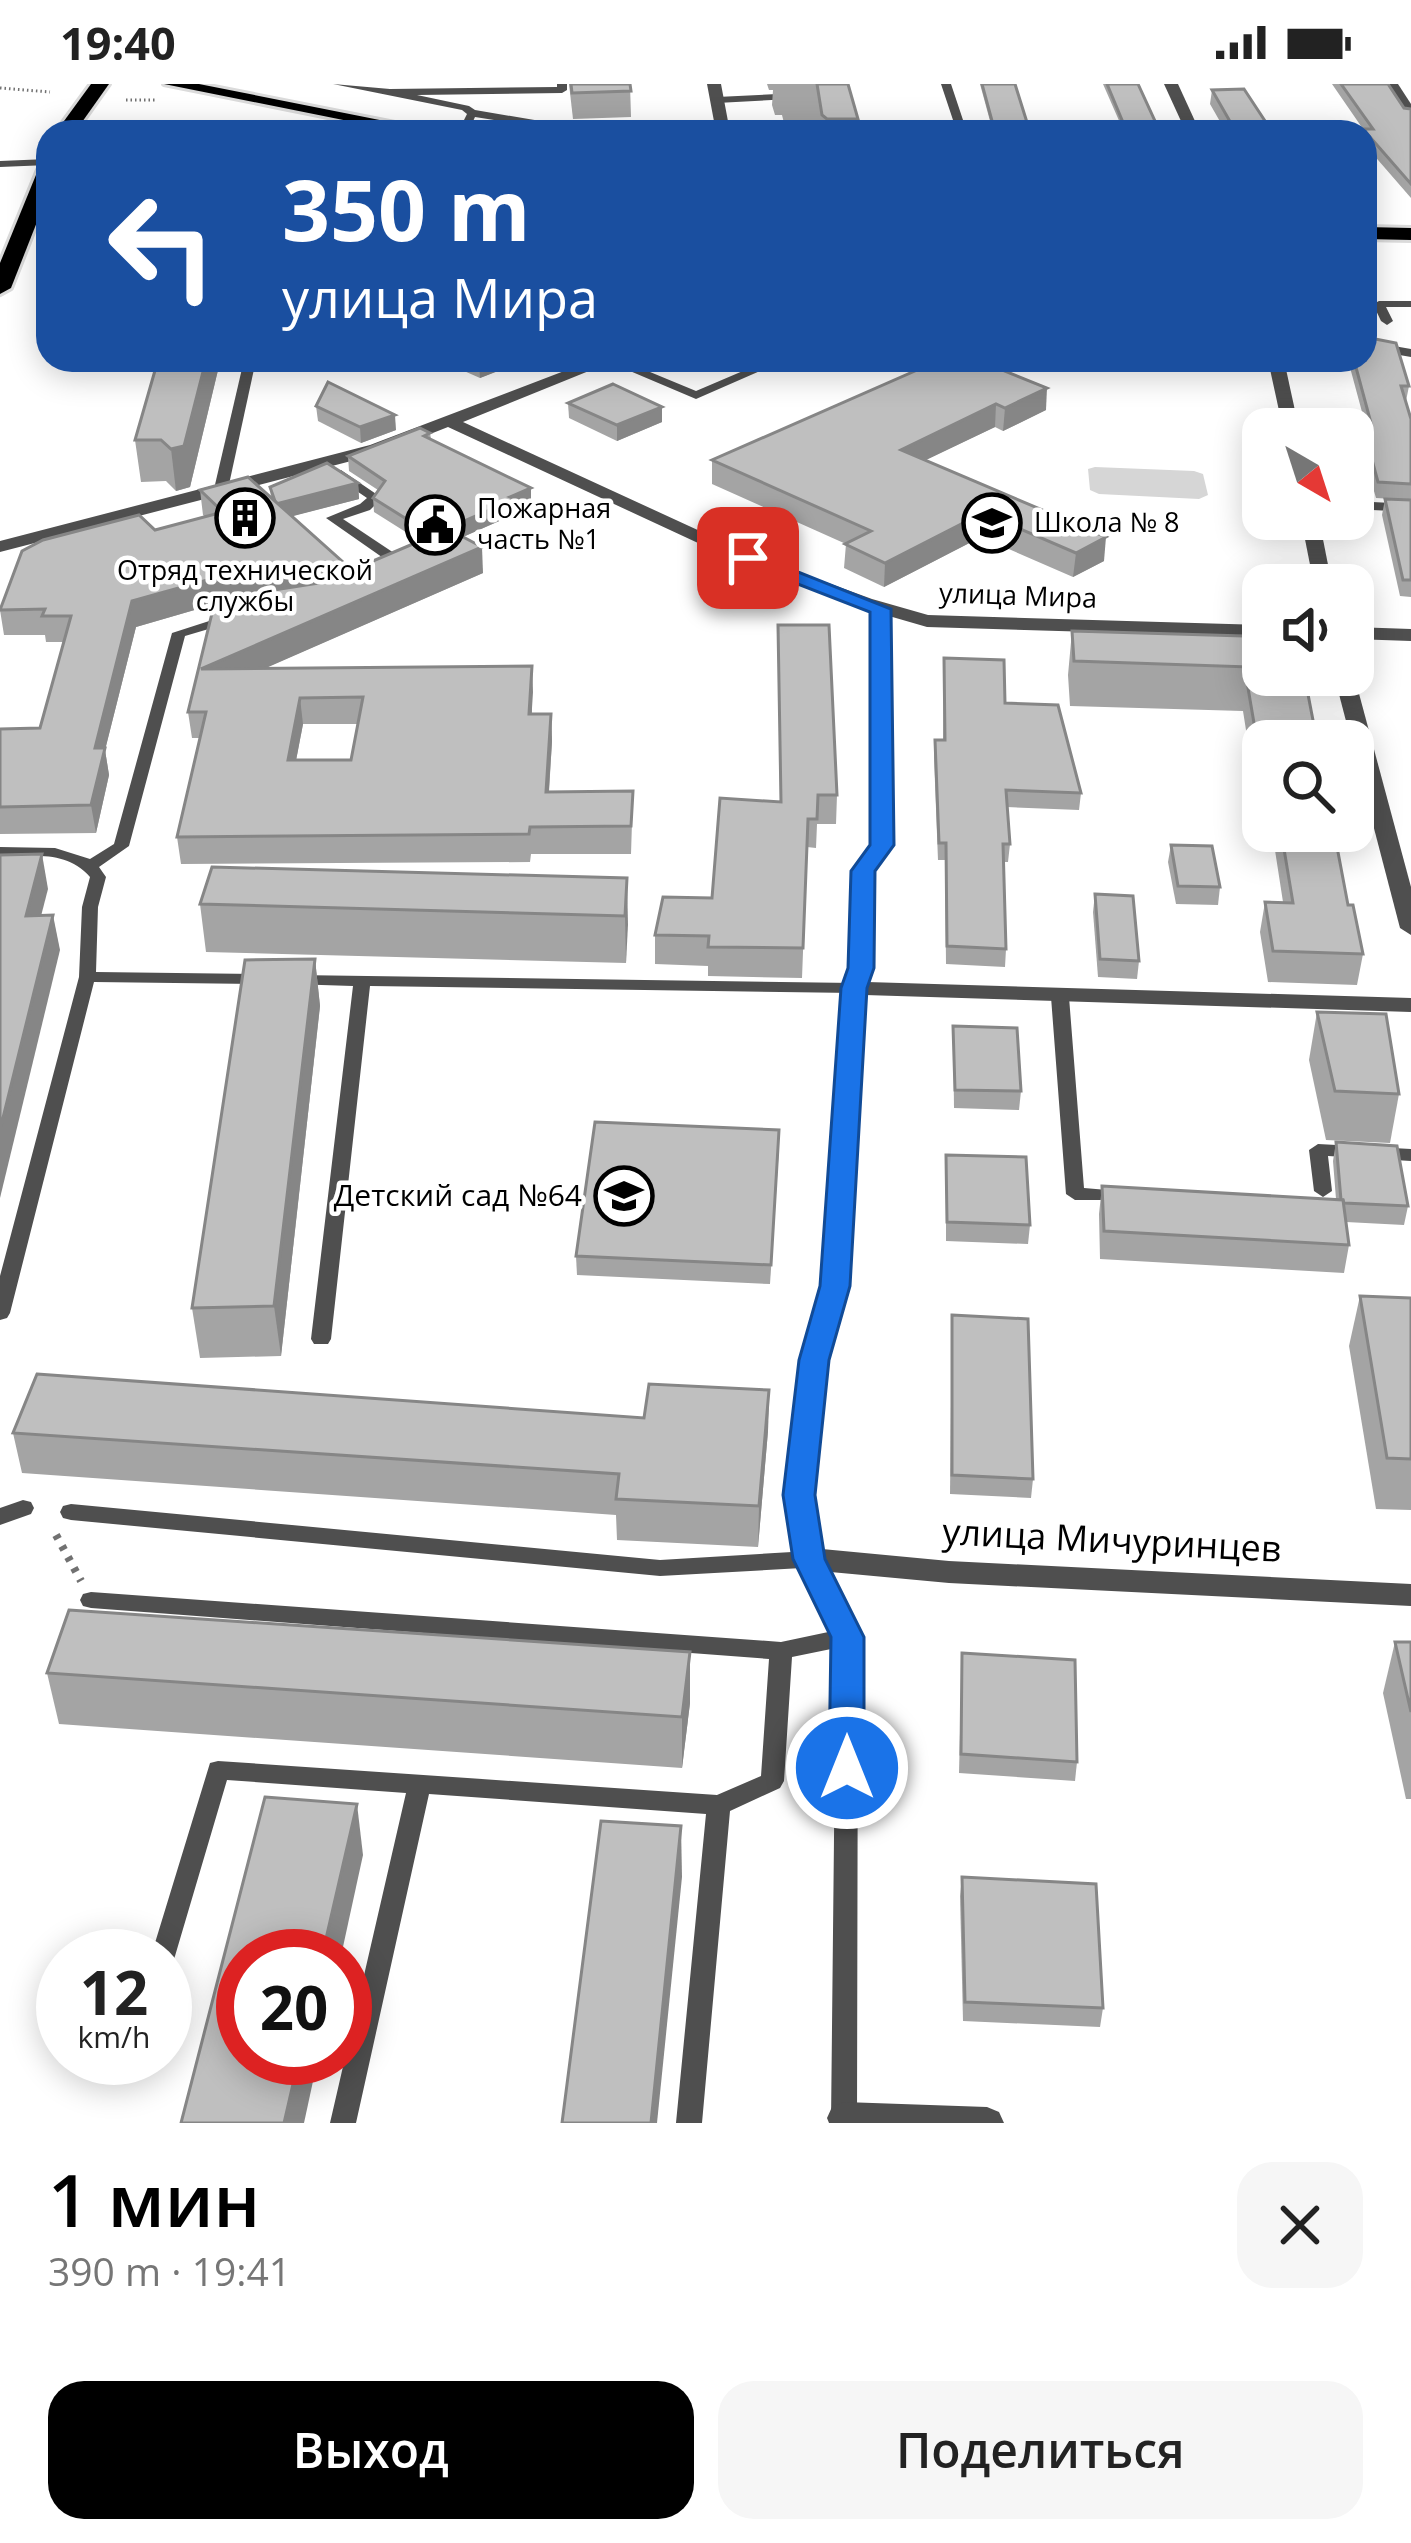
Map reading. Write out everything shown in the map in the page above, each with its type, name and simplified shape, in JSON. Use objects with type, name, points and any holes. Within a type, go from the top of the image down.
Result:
[{"type":"highway","points":[[74,120],[100,84]]},
{"type":"highway","points":[[0,288],[36,196]]},
{"type":"main road","points":[[172,92],[353,120]]},
{"type":"main road","points":[[1377,233],[1411,234]]},
{"type":"street","points":[[1171,84],[1188,120]]},
{"type":"street","points":[[1391,84],[1411,114]]},
{"type":"street","points":[[0,547],[321,463],[452,423],[579,372]]},
{"type":"street","points":[[1279,372],[1286,408]]},
{"type":"street","name":"улица Мира","points":[[452,423],[790,577],[880,609],[928,621],[1242,630]]},
{"type":"street","points":[[809,1559],[799,1495],[814,1360],[835,1286],[854,988],[861,968],[863,871],[882,845],[880,609]]},
{"type":"street","points":[[1374,634],[1411,635]]},
{"type":"street","points":[[1350,696],[1411,928]]},
{"type":"street","points":[[854,988],[1411,1005]]},
{"type":"street","name":"улица Мичуринцев","points":[[809,1559],[949,1572],[1411,1594]]},
{"type":"street","points":[[844,2120],[987,2123]]},
{"type":"lane","points":[[338,84],[515,120]]},
{"type":"lane","points":[[390,92],[562,90],[562,84]]},
{"type":"lane","points":[[716,92],[825,95],[822,84]]},
{"type":"lane","points":[[946,84],[958,120]]},
{"type":"lane","points":[[469,120],[472,113]]},
{"type":"lane","points":[[0,164],[36,166]]},
{"type":"lane","points":[[1405,351],[1379,304],[1411,304]]},
{"type":"lane","points":[[221,489],[247,372]]},
{"type":"lane","points":[[639,372],[696,395],[751,372]]},
{"type":"lane","points":[[321,463],[375,498],[365,507],[333,518],[404,566]]},
{"type":"lane","points":[[1374,506],[1411,508]]},
{"type":"lane","points":[[92,865],[121,846],[179,633],[262,609]]},
{"type":"lane","points":[[0,852],[74,856],[92,865],[98,877],[87,977],[0,1313]]},
{"type":"lane","points":[[87,977],[854,988]]},
{"type":"lane","points":[[321,1339],[362,980]]},
{"type":"lane","points":[[1060,997],[1075,1194],[1142,1197]]},
{"type":"lane","points":[[1297,1204],[1321,1199],[1318,1150],[1411,1155]]},
{"type":"lane","points":[[0,1517],[23,1508]]},
{"type":"lane","points":[[71,1511],[660,1568],[809,1559],[848,1637],[844,2120]]},
{"type":"lane","points":[[91,1600],[781,1651],[848,1637]]},
{"type":"lane","points":[[171,1929],[218,1770],[719,1805],[772,1781],[781,1651]]},
{"type":"lane","points":[[344,2123],[420,1782]]},
{"type":"lane","points":[[689,2123],[719,1805]]},
{"type":"path","points":[[0,88],[50,92]]},
{"type":"path","points":[[126,100],[172,92]]},
{"type":"path","points":[[51,1527],[91,1600]]},
{"type":"shaded area","points":[[1088,469],[1194,471],[1203,474],[1208,495],[1199,499],[1099,494],[1090,490]]},
{"type":"building","points":[[571,84],[630,84],[631,91],[572,93]]},
{"type":"building","points":[[817,84],[848,84],[858,119],[822,115]]},
{"type":"building","points":[[982,84],[1015,84],[1026,120],[992,120]]},
{"type":"building","points":[[1107,84],[1138,84],[1154,120],[1122,120]]},
{"type":"building","points":[[1341,84],[1388,84],[1404,108],[1411,109],[1411,184],[1377,145],[1377,120],[1367,120]]},
{"type":"building","points":[[1244,89],[1264,120],[1229,120],[1212,90]]},
{"type":"building","points":[[1377,339],[1396,343],[1409,386],[1401,386],[1411,419],[1411,484],[1378,482],[1374,408],[1367,408],[1357,372],[1377,372]]},
{"type":"building","points":[[155,372],[203,372],[184,446],[171,449],[161,440],[135,440]]},
{"type":"building","points":[[913,372],[1007,372],[1047,388],[1005,408],[996,404],[901,450],[1106,537],[1076,553],[983,513],[885,563],[845,544],[871,531],[712,460]]},
{"type":"building","points":[[328,382],[395,415],[360,427],[316,406]]},
{"type":"building","points":[[613,384],[662,407],[617,425],[568,403]]},
{"type":"building","points":[[420,428],[430,433],[424,436],[531,488],[432,535],[373,498],[385,481],[348,456]]},
{"type":"building","points":[[327,463],[358,483],[276,504],[270,487]]},
{"type":"building","points":[[248,477],[352,570],[448,529],[482,547],[201,669],[532,666],[529,714],[551,714],[546,792],[633,791],[631,826],[530,827],[529,834],[177,837],[206,712],[188,712],[214,605],[326,582],[330,572],[320,566],[220,583],[222,576],[132,601],[95,748],[105,748],[91,805],[0,807],[0,729],[40,728],[71,616],[42,616],[45,609],[0,610],[22,551],[43,540],[139,515],[155,530],[223,512],[200,490]],"holes":[[[363,697],[351,760],[288,760],[300,698]]]},
{"type":"building","points":[[1385,499],[1411,500],[1411,580],[1403,580]]},
{"type":"building","points":[[778,625],[829,625],[837,795],[818,795],[817,819],[808,819],[803,948],[708,947],[709,936],[655,935],[663,897],[712,898],[720,798],[781,802]]},
{"type":"building","points":[[1072,631],[1242,636],[1242,667],[1074,661]]},
{"type":"building","points":[[944,658],[1004,660],[1005,703],[1058,705],[1081,793],[1006,790],[1010,844],[1003,844],[1006,949],[947,946],[946,843],[939,843],[935,740],[945,740]]},
{"type":"building","points":[[1249,696],[1308,696],[1313,720],[1253,720]]},
{"type":"building","points":[[1171,845],[1212,846],[1220,887],[1178,886]]},
{"type":"building","points":[[1284,852],[1338,852],[1363,954],[1273,951],[1265,902],[1293,903]]},
{"type":"building","points":[[42,854],[26,916],[53,915],[0,1130],[0,855]]},
{"type":"building","points":[[212,867],[627,878],[625,916],[200,904]]},
{"type":"building","points":[[1095,894],[1133,896],[1139,961],[1100,959]]},
{"type":"building","points":[[315,959],[274,1306],[192,1308],[245,960]]},
{"type":"building","points":[[1317,1012],[1386,1014],[1399,1094],[1335,1091]]},
{"type":"building","points":[[953,1026],[1017,1028],[1021,1091],[955,1090]]},
{"type":"building","points":[[595,1122],[779,1130],[771,1265],[576,1256]]},
{"type":"building","points":[[1336,1142],[1397,1146],[1408,1206],[1344,1203]]},
{"type":"building","points":[[946,1155],[1026,1157],[1030,1225],[947,1222]]},
{"type":"building","points":[[1102,1186],[1343,1200],[1349,1245],[1104,1231]]},
{"type":"building","points":[[1360,1296],[1411,1298],[1411,1459],[1387,1458]]},
{"type":"building","points":[[952,1315],[1028,1319],[1033,1479],[952,1475]]},
{"type":"building","points":[[37,1374],[644,1418],[649,1384],[769,1390],[759,1506],[616,1499],[619,1474],[13,1433]]},
{"type":"building","points":[[69,1610],[690,1652],[682,1717],[47,1673]]},
{"type":"building","points":[[1395,1642],[1411,1642],[1411,1712]]},
{"type":"building","points":[[962,1653],[1075,1660],[1077,1762],[961,1754]]},
{"type":"building","points":[[265,1797],[357,1804],[328,1929],[231,1929]]},
{"type":"building","points":[[601,1821],[681,1826],[651,2123],[562,2123]]},
{"type":"building","points":[[962,1877],[1096,1884],[1103,2008],[965,2002]]},
{"type":"building","points":[[216,1987],[216,2085],[293,2085],[284,2123],[181,2123]]},
{"type":"place","name":"Отряд технической службы","points":[[245,518]]},
{"type":"place","name":"Школа № 8","points":[[992,523]]},
{"type":"place","name":"Пожарная часть №1","points":[[435,525]]},
{"type":"place","name":"Детский сад №64","points":[[624,1196]]},
{"type":"route","points":[[748,558],[880,609],[882,845],[863,871],[861,968],[854,988],[835,1286],[814,1360],[799,1495],[809,1559],[848,1637],[847,1768]]}]
